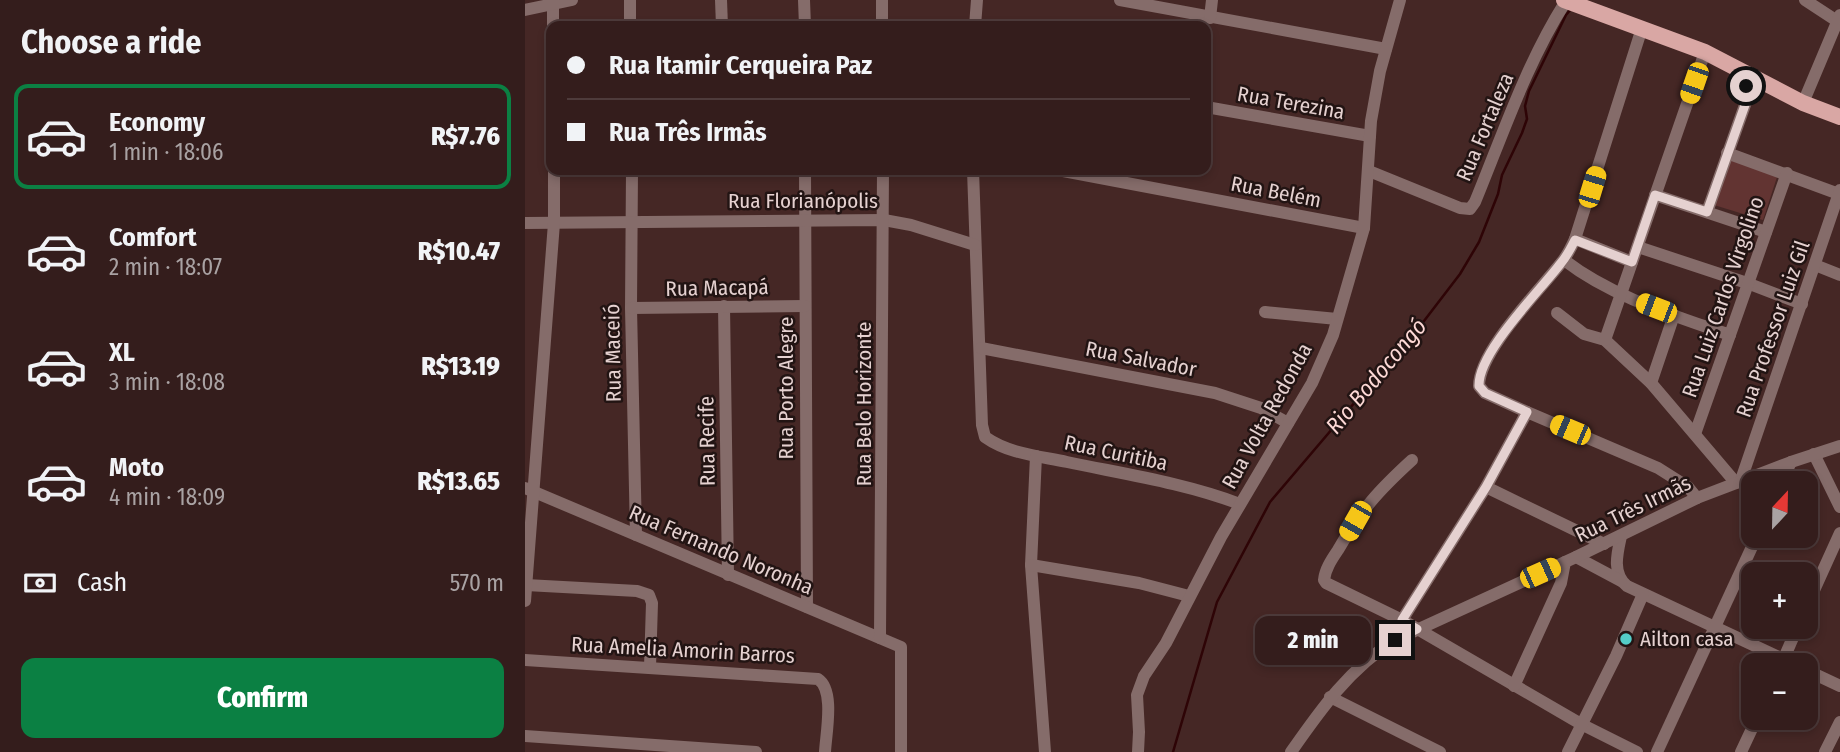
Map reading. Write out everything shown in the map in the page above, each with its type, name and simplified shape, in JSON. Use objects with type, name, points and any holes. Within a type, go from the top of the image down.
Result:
[{"type":"main road","points":[[1574,4],[1642,28],[1803,103],[1840,117]]},
{"type":"main road","points":[[1699,54],[1751,88],[1840,128]]},
{"type":"street","points":[[525,10],[572,0]]},
{"type":"street","points":[[630,0],[630,21]]},
{"type":"street","points":[[721,0],[722,21]]},
{"type":"street","points":[[804,0],[804,21]]},
{"type":"street","points":[[882,0],[882,21]]},
{"type":"street","points":[[975,21],[977,0]]},
{"type":"street","points":[[1120,0],[1157,4],[1210,18],[1386,49]]},
{"type":"street","points":[[1210,18],[1212,0]]},
{"type":"street","name":"Rua Volta Redonda","points":[[1138,752],[1137,708],[1140,686],[1240,504],[1312,383],[1333,335],[1364,228],[1373,109],[1400,0]]},
{"type":"street","points":[[1803,103],[1839,18],[1805,0]]},
{"type":"street","points":[[553,2],[553,21]]},
{"type":"street","name":"Rua Fortaleza","points":[[1369,171],[1460,208],[1470,209],[1548,32],[1574,4]]},
{"type":"street","points":[[1642,28],[1575,240],[1564,260],[1506,330],[1481,374],[1479,386],[1485,393],[1658,468],[1688,487],[1697,498]]},
{"type":"street","points":[[1605,340],[1638,247],[1699,54]]},
{"type":"street","points":[[1707,212],[1751,88]]},
{"type":"street","name":"Rua Terezina","points":[[1211,108],[1370,136]]},
{"type":"street","points":[[1727,153],[1839,192]]},
{"type":"street","name":"Rua Luiz Carlos Virgolino","points":[[1695,434],[1787,173]]},
{"type":"street","points":[[525,601],[529,490],[554,222],[554,175]]},
{"type":"street","name":"Rua Maceió","points":[[632,175],[631,308],[636,535]]},
{"type":"street","name":"Rua Porto Alegre","points":[[805,175],[807,607]]},
{"type":"street","name":"Rua Belo Horizonte","points":[[880,638],[883,175]]},
{"type":"street","points":[[973,175],[981,348]]},
{"type":"street","name":"Rua Belém","points":[[1084,175],[1364,228]]},
{"type":"street","name":"Rua Professor Luiz Gil","points":[[1739,482],[1839,192]]},
{"type":"street","points":[[1655,195],[1766,232]]},
{"type":"street","name":"Rua Florianópolis","points":[[525,223],[884,220],[911,225],[975,245]]},
{"type":"street","points":[[1575,240],[1632,262]]},
{"type":"street","points":[[1638,247],[1748,283],[1802,304]]},
{"type":"street","points":[[1564,260],[1587,278],[1621,294],[1730,335]]},
{"type":"street","points":[[1815,265],[1840,275]]},
{"type":"street","name":"Rua Recife","points":[[724,306],[728,575]]},
{"type":"street","name":"Rua Macapá","points":[[631,308],[804,306]]},
{"type":"street","points":[[1265,313],[1337,318]]},
{"type":"street","points":[[1557,313],[1584,334],[1605,340],[1651,383],[1739,482]]},
{"type":"street","points":[[1651,383],[1674,315]]},
{"type":"street","name":"Rua Salvador","points":[[981,348],[1215,393],[1261,408],[1288,423]]},
{"type":"street","name":"Rua Curitiba","points":[[981,348],[982,425],[985,437],[1009,450],[1181,487],[1240,504]]},
{"type":"street","points":[[1402,620],[1486,487],[1527,412]]},
{"type":"street","name":"Rua Três Irmãs","points":[[1295,751],[1330,697],[1372,656],[1395,640],[1571,560],[1697,498],[1840,446]]},
{"type":"street","points":[[1814,454],[1840,507]]},
{"type":"street","points":[[1036,456],[1031,565],[1045,752]]},
{"type":"street","points":[[1412,460],[1366,506],[1328,566],[1324,580],[1326,583],[1402,620],[1581,724],[1637,752]]},
{"type":"street","points":[[1787,471],[1791,462]]},
{"type":"street","points":[[1486,487],[1604,544]]},
{"type":"street","name":"Rua Fernando Noronha","points":[[529,490],[901,647],[901,752]]},
{"type":"street","points":[[1818,582],[1840,533]]},
{"type":"street","points":[[1621,536],[1616,560],[1621,581]]},
{"type":"street","points":[[1657,752],[1751,548]]},
{"type":"street","points":[[1514,686],[1571,560],[1715,626],[1765,653]]},
{"type":"street","points":[[1031,565],[1139,583],[1189,596]]},
{"type":"street","points":[[526,585],[645,592],[652,599],[650,667]]},
{"type":"street","points":[[1568,752],[1616,656],[1643,594]]},
{"type":"street","name":"Rua Amelia Amorin Barros","points":[[525,660],[809,677],[822,681],[828,695],[825,752]]},
{"type":"street","points":[[1818,676],[1840,686]]},
{"type":"street","points":[[1330,697],[1440,752]]},
{"type":"street","points":[[1830,750],[1840,722]]},
{"type":"street","points":[[1741,752],[1751,730]]},
{"type":"street","points":[[525,736],[756,752]]},
{"type":"shaded area","points":[[1730,160],[1778,174],[1763,220],[1714,205]]},
{"type":"waterway","name":"Rio Bodocongó","points":[[1173,752],[1217,602],[1270,502],[1424,321],[1460,274],[1479,242],[1498,194],[1502,175],[1522,133],[1527,119],[1525,106],[1529,91],[1571,9]]},
{"type":"place","name":"Ailton casa","points":[[1626,639]]},
{"type":"route","points":[[1395,640],[1417,629],[1402,620],[1486,487],[1527,412],[1485,393],[1479,386],[1481,374],[1500,339],[1564,260],[1575,240],[1632,262],[1655,195],[1707,212],[1751,88],[1746,86]]}]
